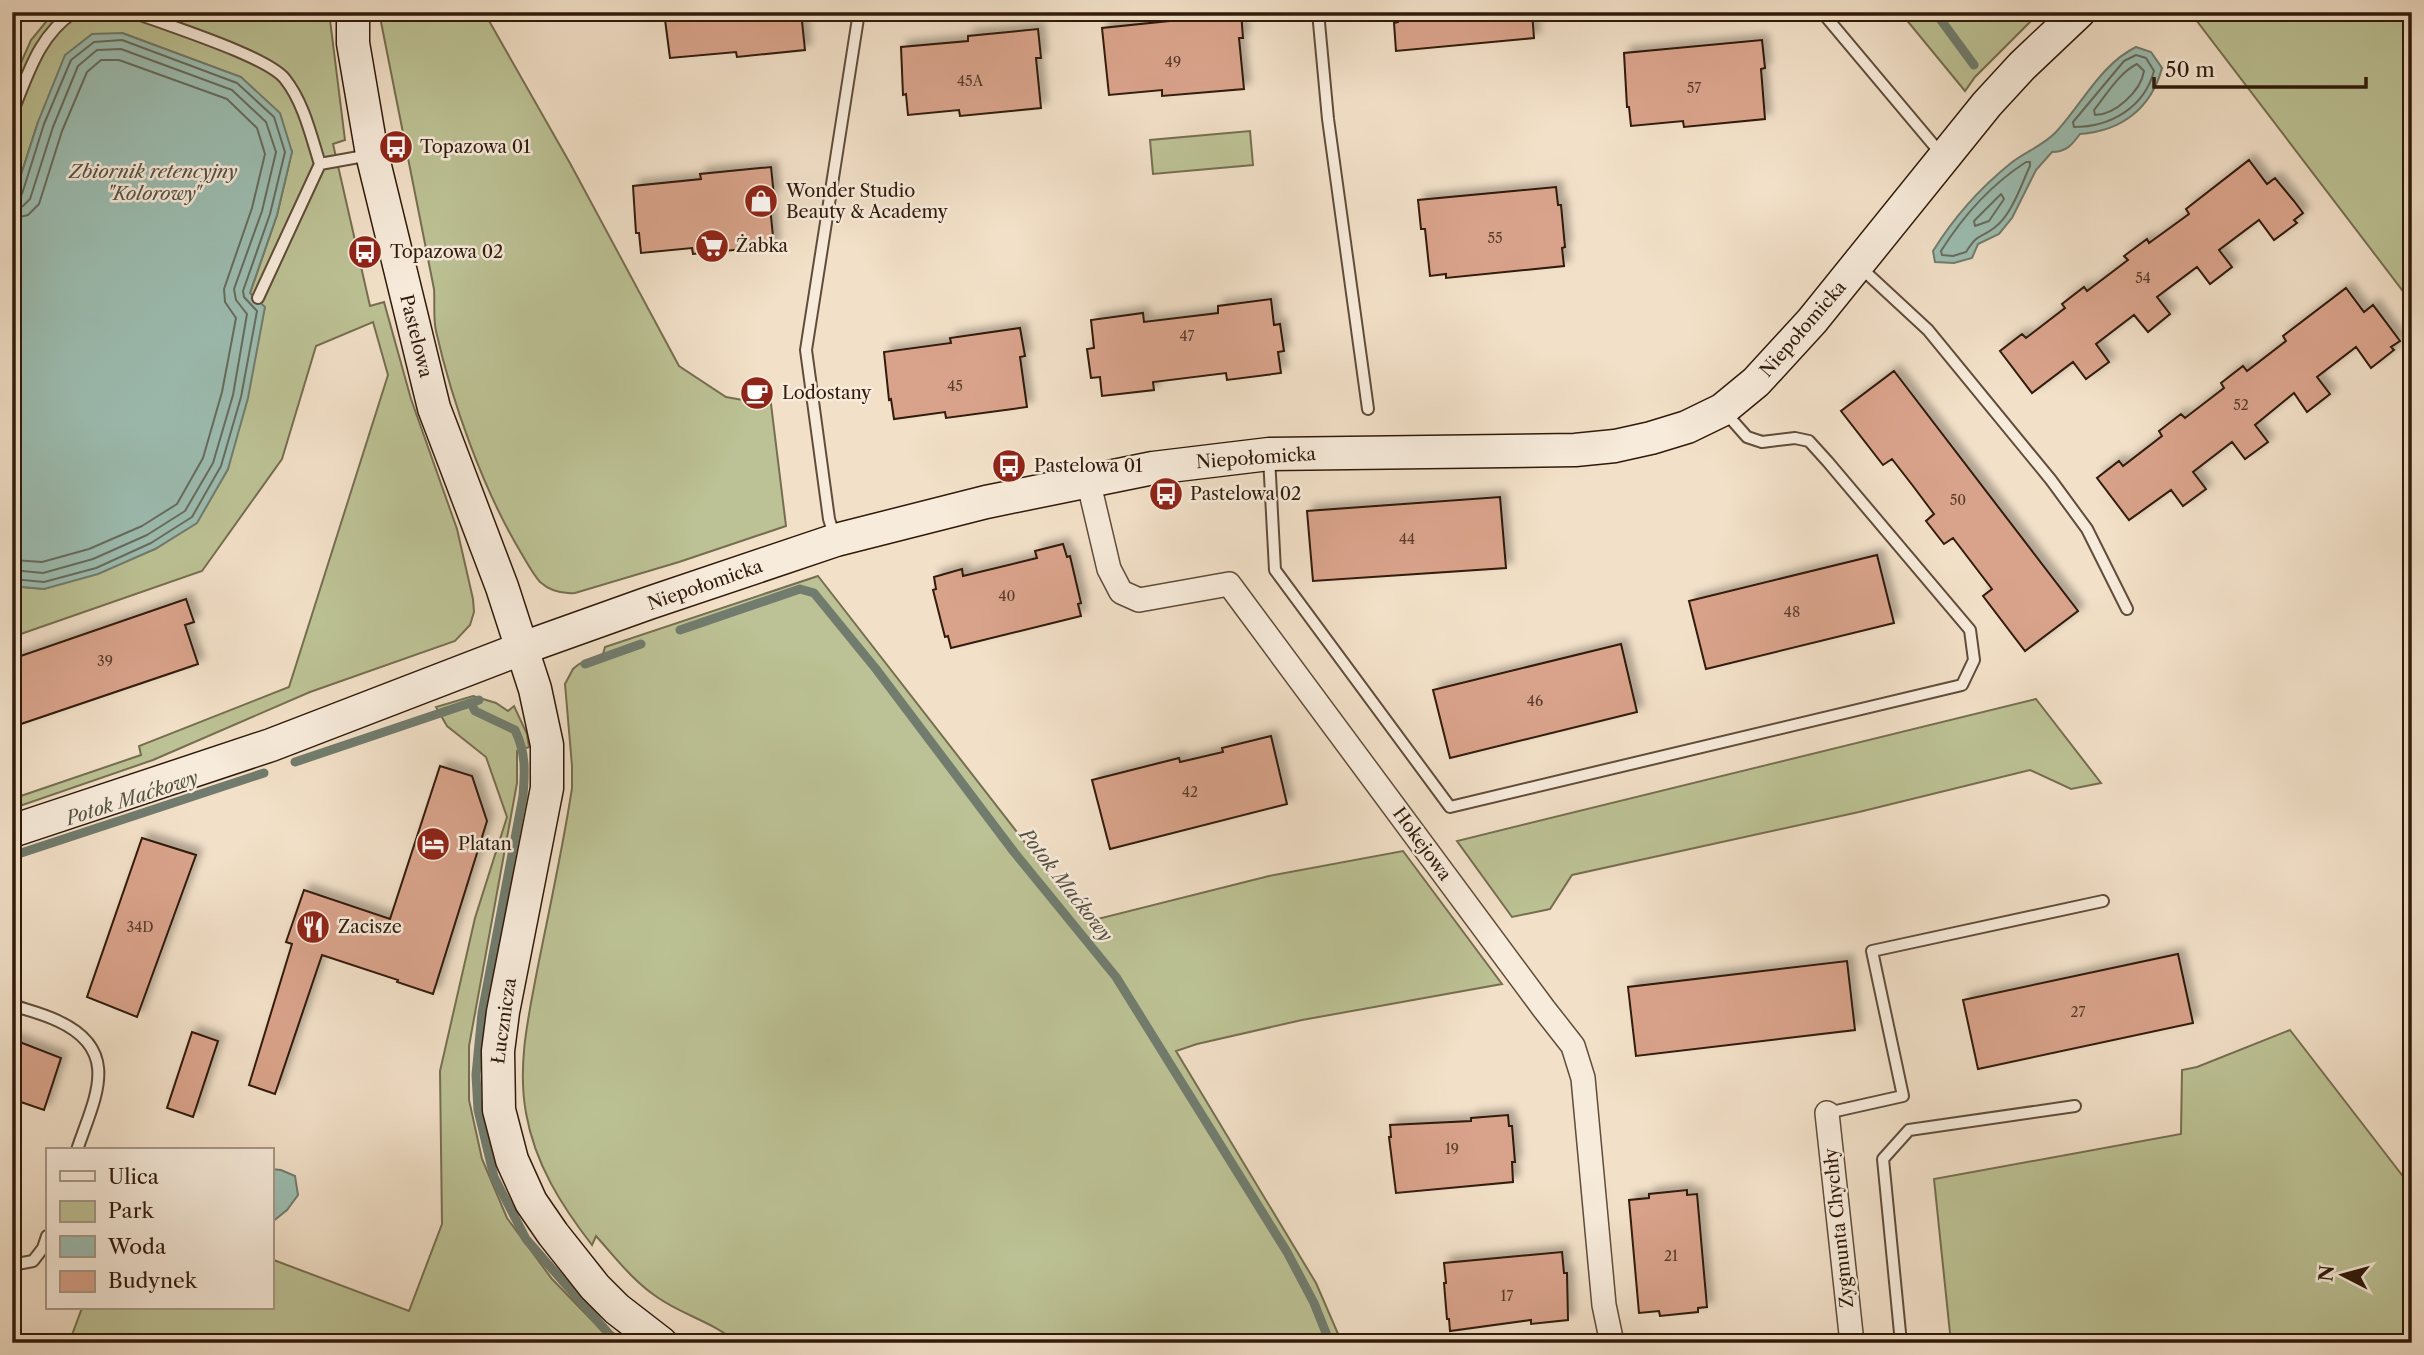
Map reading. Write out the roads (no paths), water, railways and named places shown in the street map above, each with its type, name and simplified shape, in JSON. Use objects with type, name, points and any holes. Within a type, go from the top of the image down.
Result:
[{"type":"main road","name":"Pastelowa","points":[[353,12],[353,43],[372,154],[434,408],[523,648]]},
{"type":"main road","name":"Niepołomicka","points":[[12,831],[271,745],[523,648],[836,540],[985,502],[1153,468],[1269,454],[1575,450],[1651,438],[1687,427],[1722,410],[1756,382],[1812,321],[1987,104],[2022,66],[2079,12]]},
{"type":"main road","name":"Łucznicza","points":[[523,648],[547,745],[547,788],[503,1012],[498,1051],[499,1110],[512,1160],[531,1202],[553,1234],[594,1287],[617,1309],[661,1343]]},
{"type":"street","name":"Hokejowa","points":[[1088,481],[1110,569],[1121,592],[1139,600],[1229,584],[1573,1046],[1583,1078],[1604,1305],[1612,1343]]},
{"type":"street","name":"Zygmunta Chychły","points":[[1827,1113],[1852,1343]]},
{"type":"lane","points":[[12,113],[36,55],[58,23],[74,12]]},
{"type":"lane","points":[[133,12],[247,55],[275,69],[286,80],[305,115],[320,164],[258,298]]},
{"type":"lane","points":[[836,540],[829,519],[806,350],[859,12]]},
{"type":"lane","points":[[1318,12],[1328,119],[1368,409]]},
{"type":"lane","points":[[1822,12],[1945,157]]},
{"type":"lane","points":[[320,164],[372,154]]},
{"type":"lane","points":[[1858,265],[1928,330],[2051,480],[2087,529],[2127,609]]},
{"type":"lane","points":[[1269,454],[1275,570],[1450,807],[1962,685],[1974,660],[1970,630],[1828,462],[1809,441],[1795,438],[1762,442],[1747,437],[1722,410]]},
{"type":"lane","points":[[1827,1113],[1903,1096],[1872,951],[2103,901]]},
{"type":"lane","points":[[12,1005],[58,1021],[84,1035],[94,1049],[99,1063],[97,1090],[78,1148]]},
{"type":"lane","points":[[1901,1343],[1883,1159],[1909,1130],[2075,1106]]},
{"type":"lane","points":[[12,1262],[18,1264],[33,1261],[46,1239]]},
{"type":"water","name":"Zbiornik retencyjny \"Kolorowy\"","points":[[122,33],[241,77],[280,113],[292,152],[277,215],[250,293],[265,307],[248,398],[228,469],[197,523],[155,549],[98,574],[44,589],[12,586],[12,203],[38,122],[65,55],[92,34]]},
{"type":"water","points":[[2136,47],[2151,52],[2162,68],[2142,106],[2121,123],[2080,134],[2068,147],[2052,152],[2036,170],[2012,218],[1999,234],[1978,244],[1972,258],[1954,263],[1935,262],[1933,251],[1978,193],[2011,163],[2051,137],[2102,74]]},
{"type":"water","points":[[273,1169],[295,1176],[298,1195],[287,1210],[273,1221]]},
{"type":"waterway","points":[[1935,12],[1974,65]]},
{"type":"waterway","name":"Potok Maćkowy","points":[[680,630],[800,589],[814,593],[876,669],[1014,852],[1116,977],[1287,1252],[1314,1303],[1330,1343]]},
{"type":"waterway","name":"Potok Maćkowy","points":[[585,664],[641,644]]},
{"type":"waterway","name":"Potok Maćkowy","points":[[295,762],[479,700]]},
{"type":"waterway","points":[[471,703],[475,711],[515,730],[523,754],[524,770],[523,796],[482,1013],[476,1075],[478,1110],[494,1177],[526,1239],[609,1334],[621,1343]]},
{"type":"waterway","name":"Potok Maćkowy","points":[[12,856],[264,773]]},
{"type":"place","name":"Topazowa 01","points":[[396,147]]},
{"type":"place","name":"Wonder Studio Beauty & Academy","points":[[761,201]]},
{"type":"place","name":"Żabka","points":[[712,246]]},
{"type":"place","name":"Topazowa 02","points":[[365,252]]},
{"type":"place","name":"Lodostany","points":[[757,393]]},
{"type":"place","name":"Pastelowa 01","points":[[1009,466]]},
{"type":"place","name":"Pastelowa 02","points":[[1166,494]]},
{"type":"place","name":"Platan","points":[[433,844]]},
{"type":"place","name":"Zacisze","points":[[313,927]]}]
